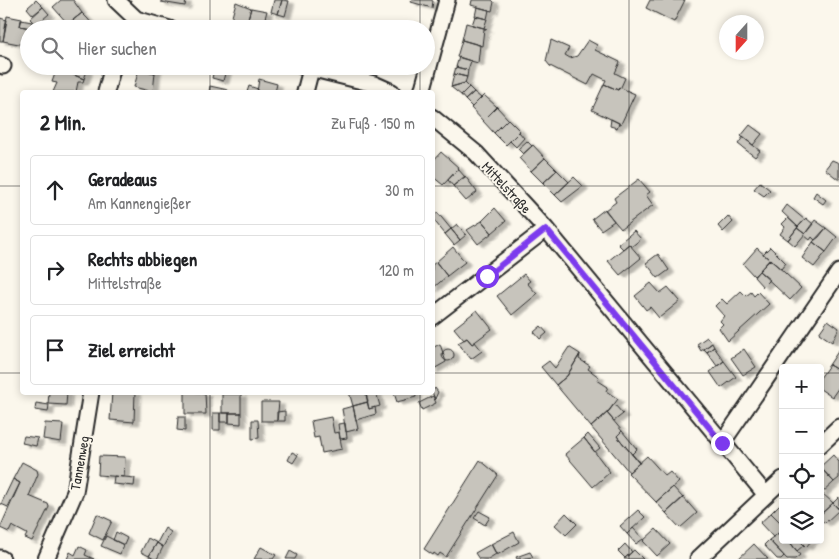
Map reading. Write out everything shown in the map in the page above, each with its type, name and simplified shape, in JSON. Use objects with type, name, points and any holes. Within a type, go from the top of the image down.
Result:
[{"type":"street","points":[[116,0],[130,20]]},
{"type":"street","points":[[435,44],[447,0]]},
{"type":"street","points":[[107,90],[111,75]]},
{"type":"street","points":[[305,90],[306,75]]},
{"type":"street","points":[[336,75],[374,84],[388,90]]},
{"type":"street","points":[[423,90],[427,75]]},
{"type":"street","name":"Mittelstraße","points":[[435,119],[476,153],[546,229],[766,495]]},
{"type":"street","points":[[435,315],[546,229]]},
{"type":"street","points":[[722,443],[839,272]]},
{"type":"street","name":"Tannenweg","points":[[46,559],[75,492],[91,395]]},
{"type":"street","points":[[824,441],[839,427]]},
{"type":"street","points":[[698,559],[779,483]]},
{"type":"building","points":[[36,0],[43,7],[33,15],[27,8]]},
{"type":"building","points":[[61,0],[73,0],[82,13],[73,20],[64,20],[53,7]]},
{"type":"building","points":[[161,0],[186,0],[185,6],[161,2]]},
{"type":"building","points":[[274,0],[282,0],[278,14],[271,12]]},
{"type":"building","points":[[282,0],[289,1],[285,16],[278,14]]},
{"type":"building","points":[[412,0],[431,0],[433,1],[432,8],[411,2]]},
{"type":"building","points":[[472,0],[492,0],[494,2],[492,11],[471,5]]},
{"type":"building","points":[[650,0],[685,0],[674,22],[646,8]]},
{"type":"building","points":[[236,2],[251,8],[248,20],[231,20]]},
{"type":"building","points":[[43,7],[49,14],[42,20],[30,19]]},
{"type":"building","points":[[477,7],[489,10],[487,19],[475,16]]},
{"type":"building","points":[[251,8],[267,11],[264,20],[248,20]]},
{"type":"building","points":[[82,13],[89,20],[73,20]]},
{"type":"building","points":[[7,16],[22,19],[20,20],[20,44],[3,41]]},
{"type":"building","points":[[475,16],[487,19],[484,28],[472,25]]},
{"type":"building","points":[[0,18],[7,20],[3,41],[0,41]]},
{"type":"building","points":[[466,23],[487,29],[484,29],[482,46],[462,40]]},
{"type":"building","points":[[462,40],[480,45],[478,63],[457,57]]},
{"type":"building","points":[[551,40],[569,48],[565,55],[570,58],[577,56],[588,40],[597,45],[595,50],[620,62],[615,73],[625,78],[621,87],[618,90],[604,84],[606,80],[594,74],[588,85],[550,66],[546,61]]},
{"type":"building","points":[[459,57],[471,61],[468,70],[456,67]]},
{"type":"building","points":[[456,67],[468,70],[467,77],[454,74]]},
{"type":"building","points":[[454,74],[467,77],[465,83],[451,87]]},
{"type":"building","points":[[54,75],[74,75],[84,79],[83,82],[78,82],[76,90],[54,90],[57,83],[52,82]]},
{"type":"building","points":[[74,75],[86,75],[84,79]]},
{"type":"building","points":[[137,75],[155,75],[153,90],[134,87]]},
{"type":"building","points":[[213,75],[225,75],[223,81],[212,78]]},
{"type":"building","points":[[259,79],[277,84],[276,90],[257,90]]},
{"type":"building","points":[[465,83],[469,87],[461,95],[451,87]]},
{"type":"building","points":[[604,84],[618,90],[619,87],[635,94],[621,124],[592,110]]},
{"type":"building","points":[[210,86],[228,90],[209,90]]},
{"type":"building","points":[[249,86],[258,89],[258,90],[248,90]]},
{"type":"building","points":[[469,87],[474,92],[465,100],[461,95]]},
{"type":"building","points":[[474,92],[481,98],[472,107],[465,100]]},
{"type":"building","points":[[484,95],[497,107],[483,121],[471,108]]},
{"type":"building","points":[[497,107],[508,119],[494,133],[483,121]]},
{"type":"building","points":[[508,119],[520,131],[506,145],[494,133]]},
{"type":"building","points":[[611,119],[619,123],[617,128],[610,126]]},
{"type":"building","points":[[750,125],[762,134],[753,145],[741,136]]},
{"type":"building","points":[[519,132],[524,138],[516,147],[510,141]]},
{"type":"building","points":[[743,137],[760,151],[755,157],[738,144]]},
{"type":"building","points":[[527,141],[532,146],[523,154],[518,149]]},
{"type":"building","points":[[533,145],[545,158],[531,171],[519,158]]},
{"type":"building","points":[[441,152],[459,168],[443,185],[435,178],[435,159]]},
{"type":"building","points":[[545,158],[557,170],[543,183],[531,171]]},
{"type":"building","points":[[832,160],[839,163],[839,180],[825,169]]},
{"type":"building","points":[[458,169],[465,177],[453,186],[448,180]]},
{"type":"building","points":[[557,170],[569,182],[555,195],[543,183]]},
{"type":"building","points":[[465,176],[477,192],[466,201],[453,186]]},
{"type":"building","points":[[574,177],[583,186],[562,202],[555,195]]},
{"type":"building","points":[[639,179],[650,192],[646,195],[653,205],[621,229],[605,210],[616,202],[614,198]]},
{"type":"building","points":[[760,182],[770,190],[764,196],[754,189]]},
{"type":"building","points":[[816,192],[826,200],[823,204],[813,197]]},
{"type":"building","points":[[787,205],[805,220],[798,227],[782,212]]},
{"type":"building","points":[[495,208],[506,221],[492,233],[482,221]]},
{"type":"building","points":[[605,209],[614,221],[601,230],[592,219]]},
{"type":"building","points":[[437,212],[451,229],[445,234],[435,222]]},
{"type":"building","points":[[728,216],[733,222],[723,232],[718,226]]},
{"type":"building","points":[[788,218],[798,227],[788,240],[780,234],[785,227],[782,224]]},
{"type":"building","points":[[806,218],[813,224],[805,234],[797,228]]},
{"type":"building","points":[[815,220],[826,228],[815,240],[812,237],[810,240],[804,235]]},
{"type":"building","points":[[482,221],[492,233],[478,244],[467,230]]},
{"type":"building","points":[[457,224],[466,235],[460,240],[451,229]]},
{"type":"building","points":[[797,228],[805,234],[795,246],[788,240]]},
{"type":"building","points":[[826,228],[837,237],[826,252],[813,242]]},
{"type":"building","points":[[451,229],[460,240],[454,245],[445,234]]},
{"type":"building","points":[[634,231],[641,239],[631,247],[629,244],[623,249],[618,244]]},
{"type":"building","points":[[813,242],[826,252],[814,267],[802,258]]},
{"type":"building","points":[[629,244],[641,258],[620,275],[608,261]]},
{"type":"building","points":[[453,247],[465,262],[447,276],[436,262]]},
{"type":"building","points":[[770,247],[786,263],[781,269],[763,254]]},
{"type":"building","points":[[757,248],[770,260],[754,276],[743,264]]},
{"type":"building","points":[[658,254],[669,270],[658,278],[646,263]]},
{"type":"building","points":[[770,259],[801,288],[790,300],[759,271]]},
{"type":"building","points":[[435,263],[447,276],[435,286]]},
{"type":"building","points":[[759,271],[770,280],[763,287],[754,277]]},
{"type":"building","points":[[524,274],[530,281],[527,283],[537,294],[512,315],[497,296]]},
{"type":"building","points":[[651,283],[660,293],[668,287],[680,301],[659,318],[650,307],[646,310],[635,296]]},
{"type":"building","points":[[741,291],[746,296],[751,292],[754,296],[758,292],[769,304],[728,341],[719,328],[723,324],[720,321],[724,316],[715,306],[722,299],[727,304]]},
{"type":"building","points":[[477,310],[492,329],[472,344],[467,338],[464,340],[454,328]]},
{"type":"building","points":[[828,320],[839,328],[832,342],[819,333]]},
{"type":"building","points":[[541,326],[547,333],[540,339],[534,332]]},
{"type":"building","points":[[707,337],[712,343],[701,351],[697,344]]},
{"type":"building","points":[[467,338],[472,344],[475,342],[482,351],[471,359],[458,343]]},
{"type":"building","points":[[712,343],[714,347],[707,352],[704,349]]},
{"type":"building","points":[[440,344],[446,362],[435,368],[435,346]]},
{"type":"building","points":[[569,347],[580,354],[567,376],[556,385],[541,367],[549,361],[555,368]]},
{"type":"building","points":[[714,347],[724,361],[717,366],[707,352]]},
{"type":"building","points":[[448,349],[454,355],[448,361],[442,355]]},
{"type":"building","points":[[744,349],[756,367],[743,375],[731,358]]},
{"type":"building","points":[[839,350],[839,371],[829,365]]},
{"type":"building","points":[[580,354],[579,359],[590,366],[588,369],[599,377],[597,380],[608,387],[606,391],[618,399],[609,411],[591,427],[556,385],[567,376]]},
{"type":"building","points":[[724,361],[736,377],[721,388],[710,372]]},
{"type":"building","points":[[829,365],[839,371],[839,387],[832,397],[824,392],[824,372]]},
{"type":"building","points":[[435,388],[438,392],[435,399],[433,395],[435,395]]},
{"type":"building","points":[[49,395],[67,395],[66,405],[48,404]]},
{"type":"building","points":[[112,395],[135,395],[134,422],[110,420]]},
{"type":"building","points":[[185,395],[205,395],[206,414],[185,414]]},
{"type":"building","points":[[222,395],[241,395],[241,413],[222,413]]},
{"type":"building","points":[[350,395],[366,395],[368,402],[353,406]]},
{"type":"building","points":[[366,395],[377,395],[380,406],[369,409]]},
{"type":"building","points":[[395,395],[416,395],[416,397],[397,402]]},
{"type":"building","points":[[433,396],[436,403],[422,410],[419,403]]},
{"type":"building","points":[[261,402],[279,402],[277,421],[261,421]]},
{"type":"building","points":[[367,402],[369,409],[375,407],[376,414],[356,420],[353,406]]},
{"type":"building","points":[[36,403],[49,405],[48,412],[35,410]]},
{"type":"building","points":[[614,404],[623,414],[614,421],[607,413]]},
{"type":"building","points":[[353,406],[358,429],[346,432],[342,409]]},
{"type":"building","points":[[285,411],[285,421],[277,421],[277,412]]},
{"type":"building","points":[[213,413],[220,413],[220,430],[213,430]]},
{"type":"building","points":[[220,413],[229,413],[229,422],[220,422]]},
{"type":"building","points":[[229,413],[241,413],[241,424],[229,423]]},
{"type":"building","points":[[607,413],[622,431],[617,436],[639,463],[629,472],[591,427]]},
{"type":"building","points":[[178,417],[185,417],[185,431],[177,430]]},
{"type":"building","points":[[331,417],[334,433],[339,432],[342,449],[322,453],[319,437],[314,438],[311,421]]},
{"type":"building","points":[[252,420],[258,420],[259,438],[252,439]]},
{"type":"building","points":[[45,423],[63,424],[61,442],[43,439]]},
{"type":"building","points":[[345,423],[347,438],[340,439],[338,424]]},
{"type":"building","points":[[622,431],[637,449],[632,454],[640,463],[639,463],[617,436]]},
{"type":"building","points":[[588,434],[600,448],[595,452],[584,438]]},
{"type":"building","points":[[24,436],[38,438],[36,446],[22,443]]},
{"type":"building","points":[[584,438],[610,472],[593,487],[565,454]]},
{"type":"building","points":[[292,452],[298,455],[293,463],[288,460]]},
{"type":"building","points":[[833,455],[839,462],[839,478],[834,482],[824,471],[824,463]]},
{"type":"building","points":[[99,456],[125,457],[124,477],[98,475]]},
{"type":"building","points":[[647,456],[665,476],[670,472],[679,482],[656,502],[628,473]]},
{"type":"building","points":[[480,460],[498,475],[446,557],[440,553],[438,556],[434,553],[433,555],[424,549]]},
{"type":"building","points":[[22,462],[37,470],[38,474],[29,496],[48,504],[49,507],[32,541],[25,538],[27,534],[12,526],[9,532],[0,528],[20,483],[13,479]]},
{"type":"building","points":[[824,471],[834,482],[824,491]]},
{"type":"building","points":[[114,476],[135,478],[134,486],[113,484]]},
{"type":"building","points":[[13,479],[20,483],[8,507],[1,504]]},
{"type":"building","points":[[673,487],[683,498],[666,513],[656,502]]},
{"type":"building","points":[[824,495],[833,503],[824,511]]},
{"type":"building","points":[[683,497],[697,513],[680,528],[666,513]]},
{"type":"building","points":[[839,497],[839,509],[833,503]]},
{"type":"building","points":[[833,503],[839,510],[825,523],[824,511]]},
{"type":"building","points":[[779,505],[779,521],[771,513]]},
{"type":"building","points":[[638,510],[645,517],[627,534],[620,526]]},
{"type":"building","points":[[479,511],[490,517],[485,525],[474,518]]},
{"type":"building","points":[[566,513],[577,524],[566,535],[555,525]]},
{"type":"building","points":[[771,513],[779,521],[779,533],[773,537],[760,523]]},
{"type":"building","points":[[97,514],[112,521],[103,540],[89,533]]},
{"type":"building","points":[[165,528],[171,532],[163,547],[157,543]]},
{"type":"building","points":[[633,528],[643,539],[636,544],[627,534]]},
{"type":"building","points":[[656,529],[670,544],[657,556],[643,541]]},
{"type":"building","points":[[116,532],[127,538],[124,545],[113,540]]},
{"type":"building","points":[[514,532],[519,542],[497,555],[491,544]]},
{"type":"building","points":[[779,533],[779,544],[791,544],[800,555],[795,559],[787,559],[769,540]]},
{"type":"building","points":[[106,536],[124,545],[120,554],[101,546]]},
{"type":"building","points":[[148,538],[157,543],[149,556],[141,552]]},
{"type":"building","points":[[769,540],[784,556],[781,559],[777,559],[764,545]]},
{"type":"building","points":[[157,543],[163,547],[157,559],[154,559],[149,556]]},
{"type":"building","points":[[491,544],[496,554],[488,559],[479,559],[475,553]]},
{"type":"building","points":[[625,544],[632,552],[625,558],[618,551]]},
{"type":"building","points":[[754,544],[768,559],[738,559]]},
{"type":"building","points":[[792,544],[804,545],[797,551]]},
{"type":"building","points":[[79,546],[87,550],[85,555],[94,559],[67,559],[70,552],[75,555]]},
{"type":"building","points":[[261,547],[276,555],[273,559],[254,559]]},
{"type":"building","points":[[634,550],[643,559],[624,559],[625,558]]},
{"type":"building","points":[[290,551],[297,555],[295,559],[286,559]]},
{"type":"building","points":[[530,552],[533,557],[517,559],[516,557]]},
{"type":"route","points":[[487,276],[546,229],[722,443]]}]
